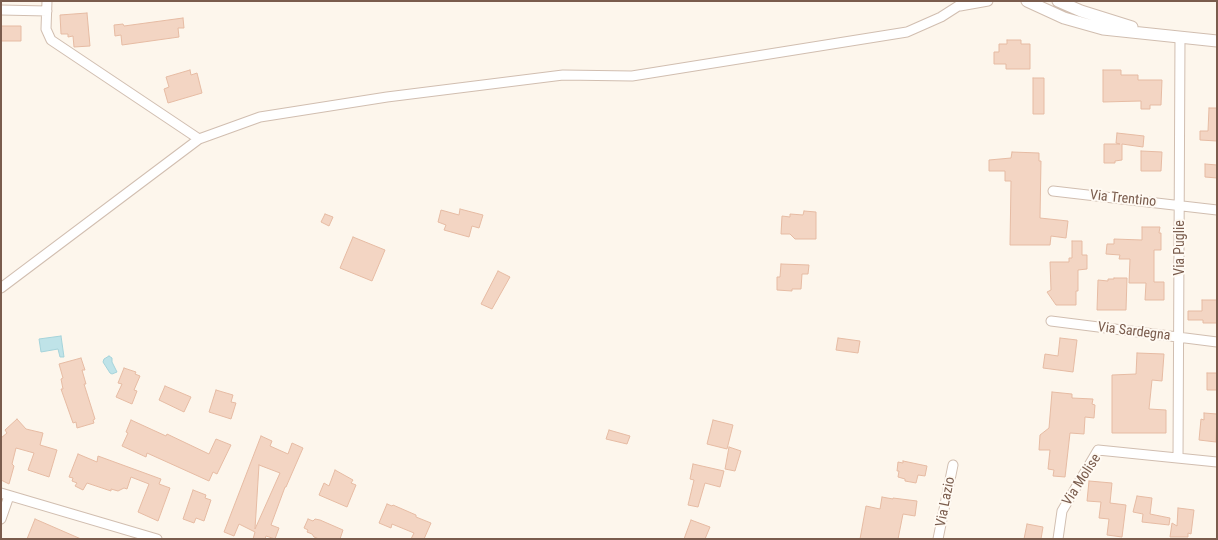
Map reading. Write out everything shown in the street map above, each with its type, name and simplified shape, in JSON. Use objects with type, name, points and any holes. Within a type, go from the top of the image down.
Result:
[{"type":"street","points":[[47,1],[46,29],[51,40],[199,139]]},
{"type":"street","points":[[1,288],[199,139],[260,117],[386,97],[563,75],[632,76],[907,32],[941,17],[966,1]]},
{"type":"street","points":[[958,6],[988,1]]},
{"type":"street","points":[[1020,1],[1027,1],[1078,22],[1103,29],[1217,41]]},
{"type":"street","points":[[1058,1],[1079,6],[1158,34]]},
{"type":"street","points":[[1,10],[47,11]]},
{"type":"street","name":"Via Puglie","points":[[1178,458],[1180,37]]},
{"type":"street","name":"Via Trentino","points":[[1053,191],[1217,210]]},
{"type":"street","name":"Via Sardegna","points":[[1051,321],[1217,342]]},
{"type":"street","name":"Via Molise","points":[[1058,539],[1062,511],[1098,450],[1178,458]]},
{"type":"street","points":[[1178,458],[1217,462]]},
{"type":"street","name":"Via Lazio","points":[[938,539],[953,465]]},
{"type":"street","points":[[1,519],[5,495],[157,539]]},
{"type":"water","points":[[61,336],[64,357],[60,357],[58,349],[41,352],[39,339]]},
{"type":"water","points":[[109,356],[112,358],[112,362],[117,372],[112,374],[103,362],[104,359]]},
{"type":"building","points":[[87,13],[90,46],[74,47],[73,36],[68,37],[68,34],[61,34],[60,15]]},
{"type":"building","points":[[183,18],[184,28],[178,28],[179,37],[122,45],[121,35],[115,36],[114,25],[123,24],[124,26]]},
{"type":"building","points":[[1,26],[21,26],[21,41],[1,41]]},
{"type":"building","points":[[1007,40],[1021,40],[1021,44],[1030,44],[1030,69],[1006,69],[1006,64],[994,64],[994,52],[999,52],[999,44],[1007,44]]},
{"type":"building","points":[[190,70],[191,75],[197,73],[202,93],[168,103],[164,89],[169,87],[166,77]]},
{"type":"building","points":[[1103,70],[1121,70],[1121,75],[1138,75],[1138,80],[1162,80],[1161,105],[1150,105],[1150,109],[1141,109],[1141,101],[1103,102]]},
{"type":"building","points":[[1033,78],[1044,78],[1044,114],[1033,114]]},
{"type":"building","points":[[1209,108],[1217,108],[1217,141],[1200,140],[1200,131],[1208,131]]},
{"type":"building","points":[[1117,133],[1144,136],[1143,147],[1122,144],[1122,160],[1115,161],[1115,163],[1104,163],[1104,144],[1120,144],[1116,143]]},
{"type":"building","points":[[1141,151],[1162,152],[1161,171],[1141,171]]},
{"type":"building","points":[[1012,152],[1039,153],[1039,161],[1041,161],[1040,218],[1068,221],[1066,238],[1051,236],[1050,245],[1010,245],[1011,181],[1005,181],[1005,171],[989,171],[989,160],[1011,158]]},
{"type":"building","points":[[1205,164],[1217,165],[1217,178],[1205,177]]},
{"type":"building","points":[[460,209],[483,215],[479,228],[472,226],[469,237],[444,230],[446,225],[438,222],[441,210],[459,215]]},
{"type":"building","points":[[804,211],[816,212],[816,239],[795,239],[790,234],[781,234],[782,216],[790,217],[790,214],[803,215]]},
{"type":"building","points":[[325,214],[333,217],[329,226],[321,222]]},
{"type":"building","points":[[1142,227],[1160,227],[1159,233],[1161,233],[1161,250],[1154,250],[1154,282],[1164,282],[1164,300],[1145,300],[1146,283],[1129,283],[1130,259],[1119,259],[1120,255],[1106,254],[1107,244],[1114,244],[1114,239],[1142,240]]},
{"type":"building","points":[[353,237],[385,250],[372,281],[340,268]]},
{"type":"building","points":[[1072,241],[1082,241],[1082,255],[1087,255],[1087,269],[1078,270],[1076,305],[1056,305],[1047,292],[1051,290],[1050,262],[1069,262],[1069,258],[1072,258]]},
{"type":"building","points":[[781,264],[809,265],[808,274],[802,274],[801,289],[792,289],[792,291],[777,290],[777,277],[780,277]]},
{"type":"building","points":[[498,271],[510,277],[492,309],[481,304]]},
{"type":"building","points":[[1127,278],[1126,310],[1097,310],[1098,280],[1108,281],[1108,279]]},
{"type":"building","points":[[1202,300],[1217,300],[1217,323],[1203,323],[1203,320],[1188,320],[1188,311],[1202,311]]},
{"type":"building","points":[[838,338],[860,341],[858,353],[836,350]]},
{"type":"building","points":[[1060,338],[1077,340],[1073,372],[1043,368],[1045,354],[1058,356]]},
{"type":"building","points":[[1137,353],[1164,354],[1162,381],[1152,380],[1149,409],[1166,410],[1166,433],[1112,433],[1112,375],[1136,374]]},
{"type":"building","points":[[81,358],[85,370],[82,370],[86,384],[84,384],[95,419],[93,420],[94,423],[77,428],[76,422],[73,423],[61,389],[63,389],[61,379],[63,378],[59,364]]},
{"type":"building","points":[[124,368],[136,372],[135,374],[140,376],[134,390],[137,391],[132,404],[116,397],[122,384],[118,383]]},
{"type":"building","points":[[1207,373],[1217,373],[1217,390],[1207,390]]},
{"type":"building","points":[[165,386],[191,397],[184,412],[159,400]]},
{"type":"building","points":[[216,390],[233,395],[231,402],[236,403],[231,419],[209,412]]},
{"type":"building","points":[[1052,392],[1072,394],[1072,398],[1093,399],[1092,404],[1095,405],[1094,418],[1085,417],[1084,434],[1070,433],[1065,477],[1053,476],[1054,470],[1048,469],[1050,450],[1039,450],[1040,435],[1049,428]]},
{"type":"building","points":[[1204,413],[1217,414],[1216,442],[1199,440],[1201,419],[1204,420]]},
{"type":"building","points":[[17,419],[26,429],[43,433],[40,445],[57,450],[49,477],[28,470],[34,453],[16,448],[12,464],[14,466],[9,484],[1,480],[1,438],[7,433],[5,430]]},
{"type":"building","points":[[131,420],[166,436],[167,434],[209,454],[216,439],[231,445],[217,474],[213,472],[209,481],[147,453],[146,457],[122,446],[128,433],[126,432]]},
{"type":"building","points":[[713,420],[733,425],[727,449],[707,444]]},
{"type":"building","points":[[609,430],[630,436],[627,444],[606,439]]},
{"type":"building","points":[[261,436],[272,441],[270,446],[288,454],[292,443],[303,448],[285,487],[271,525],[279,528],[275,539],[266,536],[265,539],[253,539],[255,532],[239,524],[234,536],[224,532]],"holes":[[[259,465],[280,473],[255,529]]]},
{"type":"building","points":[[729,447],[741,451],[735,471],[725,469]]},
{"type":"building","points":[[78,454],[97,462],[98,456],[161,479],[159,484],[170,488],[158,521],[138,512],[149,484],[131,477],[127,489],[124,488],[118,491],[111,489],[111,491],[87,483],[83,490],[75,486],[77,483],[72,481],[73,478],[69,477]]},
{"type":"building","points":[[903,461],[927,466],[925,476],[918,475],[916,483],[905,481],[905,479],[898,477],[898,462],[903,463]]},
{"type":"building","points":[[693,464],[724,471],[720,487],[705,483],[698,507],[688,505],[694,480],[690,479]]},
{"type":"building","points":[[335,470],[353,480],[351,483],[356,485],[347,507],[319,495],[324,483],[329,486]]},
{"type":"building","points":[[1089,481],[1112,483],[1110,503],[1126,505],[1122,537],[1107,535],[1109,519],[1099,518],[1101,502],[1087,501]]},
{"type":"building","points":[[193,490],[206,495],[205,498],[211,500],[204,521],[196,518],[194,523],[183,519]]},
{"type":"building","points":[[1137,496],[1152,498],[1150,514],[1170,518],[1169,525],[1142,522],[1143,514],[1133,512]]},
{"type":"building","points":[[882,497],[917,501],[915,516],[903,514],[898,539],[860,539],[866,506],[880,509]]},
{"type":"building","points":[[387,504],[393,505],[431,523],[424,539],[411,539],[414,533],[392,524],[391,528],[379,523]]},
{"type":"building","points":[[1178,508],[1194,510],[1191,534],[1188,533],[1188,537],[1170,537],[1172,523],[1177,526]]},
{"type":"building","points":[[35,519],[81,539],[27,539]]},
{"type":"building","points":[[308,519],[313,521],[315,519],[320,520],[343,530],[340,539],[319,539],[314,537],[304,528]]},
{"type":"building","points":[[691,520],[710,527],[705,539],[684,539]]},
{"type":"building","points":[[1027,524],[1043,527],[1041,539],[1024,539]]}]
